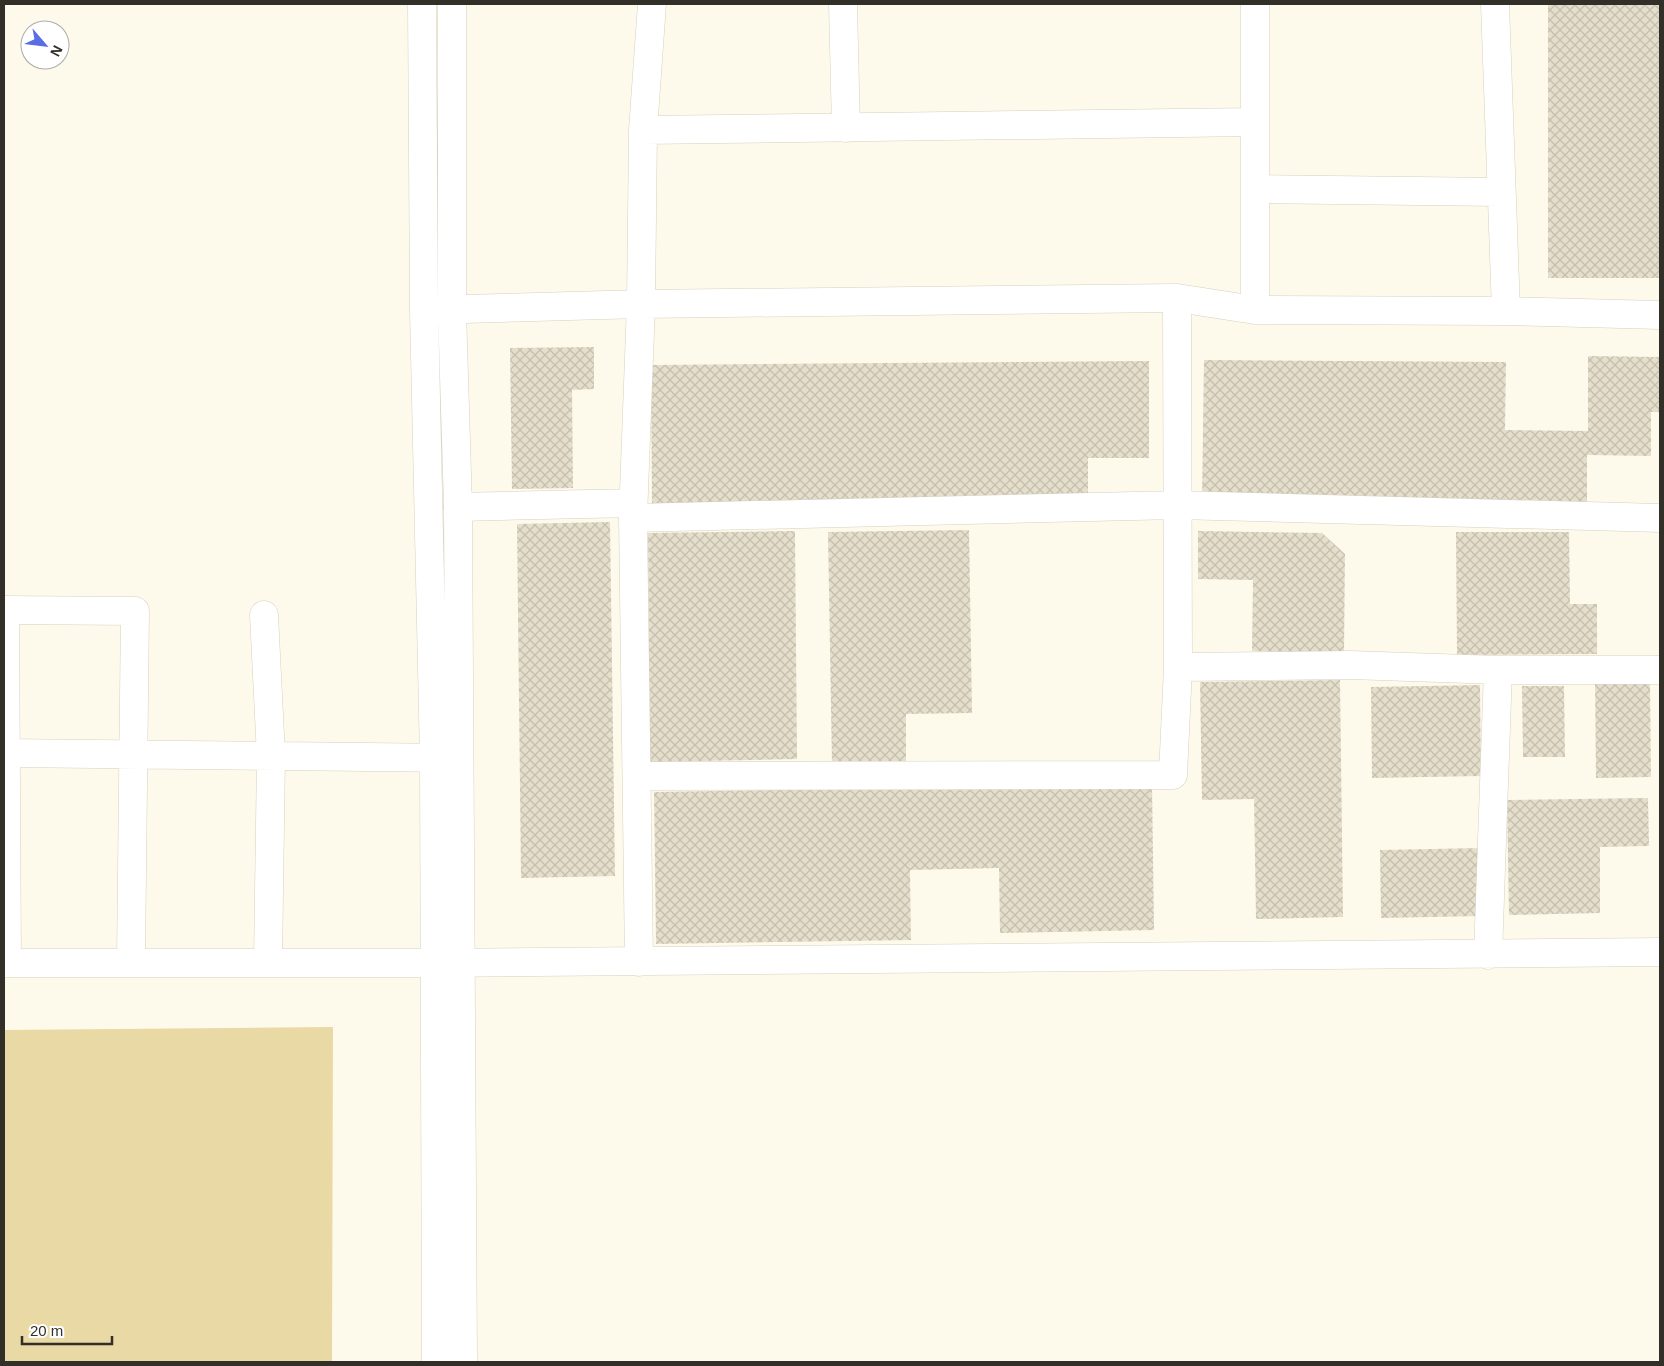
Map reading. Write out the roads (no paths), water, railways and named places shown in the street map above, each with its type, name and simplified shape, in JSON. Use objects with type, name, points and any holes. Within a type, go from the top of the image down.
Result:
[{"type":"street","points":[[422,4],[424,310],[446,757],[448,962],[463,1362]]},
{"type":"street","points":[[446,757],[458,507],[452,310],[452,4]]},
{"type":"street","points":[[639,962],[633,511],[641,304],[643,130],[652,4]]},
{"type":"street","points":[[843,4],[846,128]]},
{"type":"street","points":[[1254,310],[1255,4]]},
{"type":"street","points":[[1495,4],[1506,311]]},
{"type":"street","points":[[643,130],[1255,122]]},
{"type":"street","points":[[1255,189],[1501,192]]},
{"type":"street","points":[[424,310],[641,304],[1177,298],[1254,310],[1506,311],[1660,316]]},
{"type":"street","points":[[638,776],[1173,775],[1178,667],[1177,298]]},
{"type":"street","points":[[458,507],[633,511],[1178,505],[1660,518]]},
{"type":"street","points":[[131,961],[135,612],[4,610],[6,962],[639,962],[1660,951]]},
{"type":"street","points":[[264,615],[270,756],[268,962]]},
{"type":"street","points":[[1178,667],[1350,666],[1498,670],[1660,670]]},
{"type":"street","points":[[1488,954],[1498,670]]},
{"type":"street","points":[[5,753],[446,757]]},
{"type":"street","points":[[436,1362],[448,962]]}]
